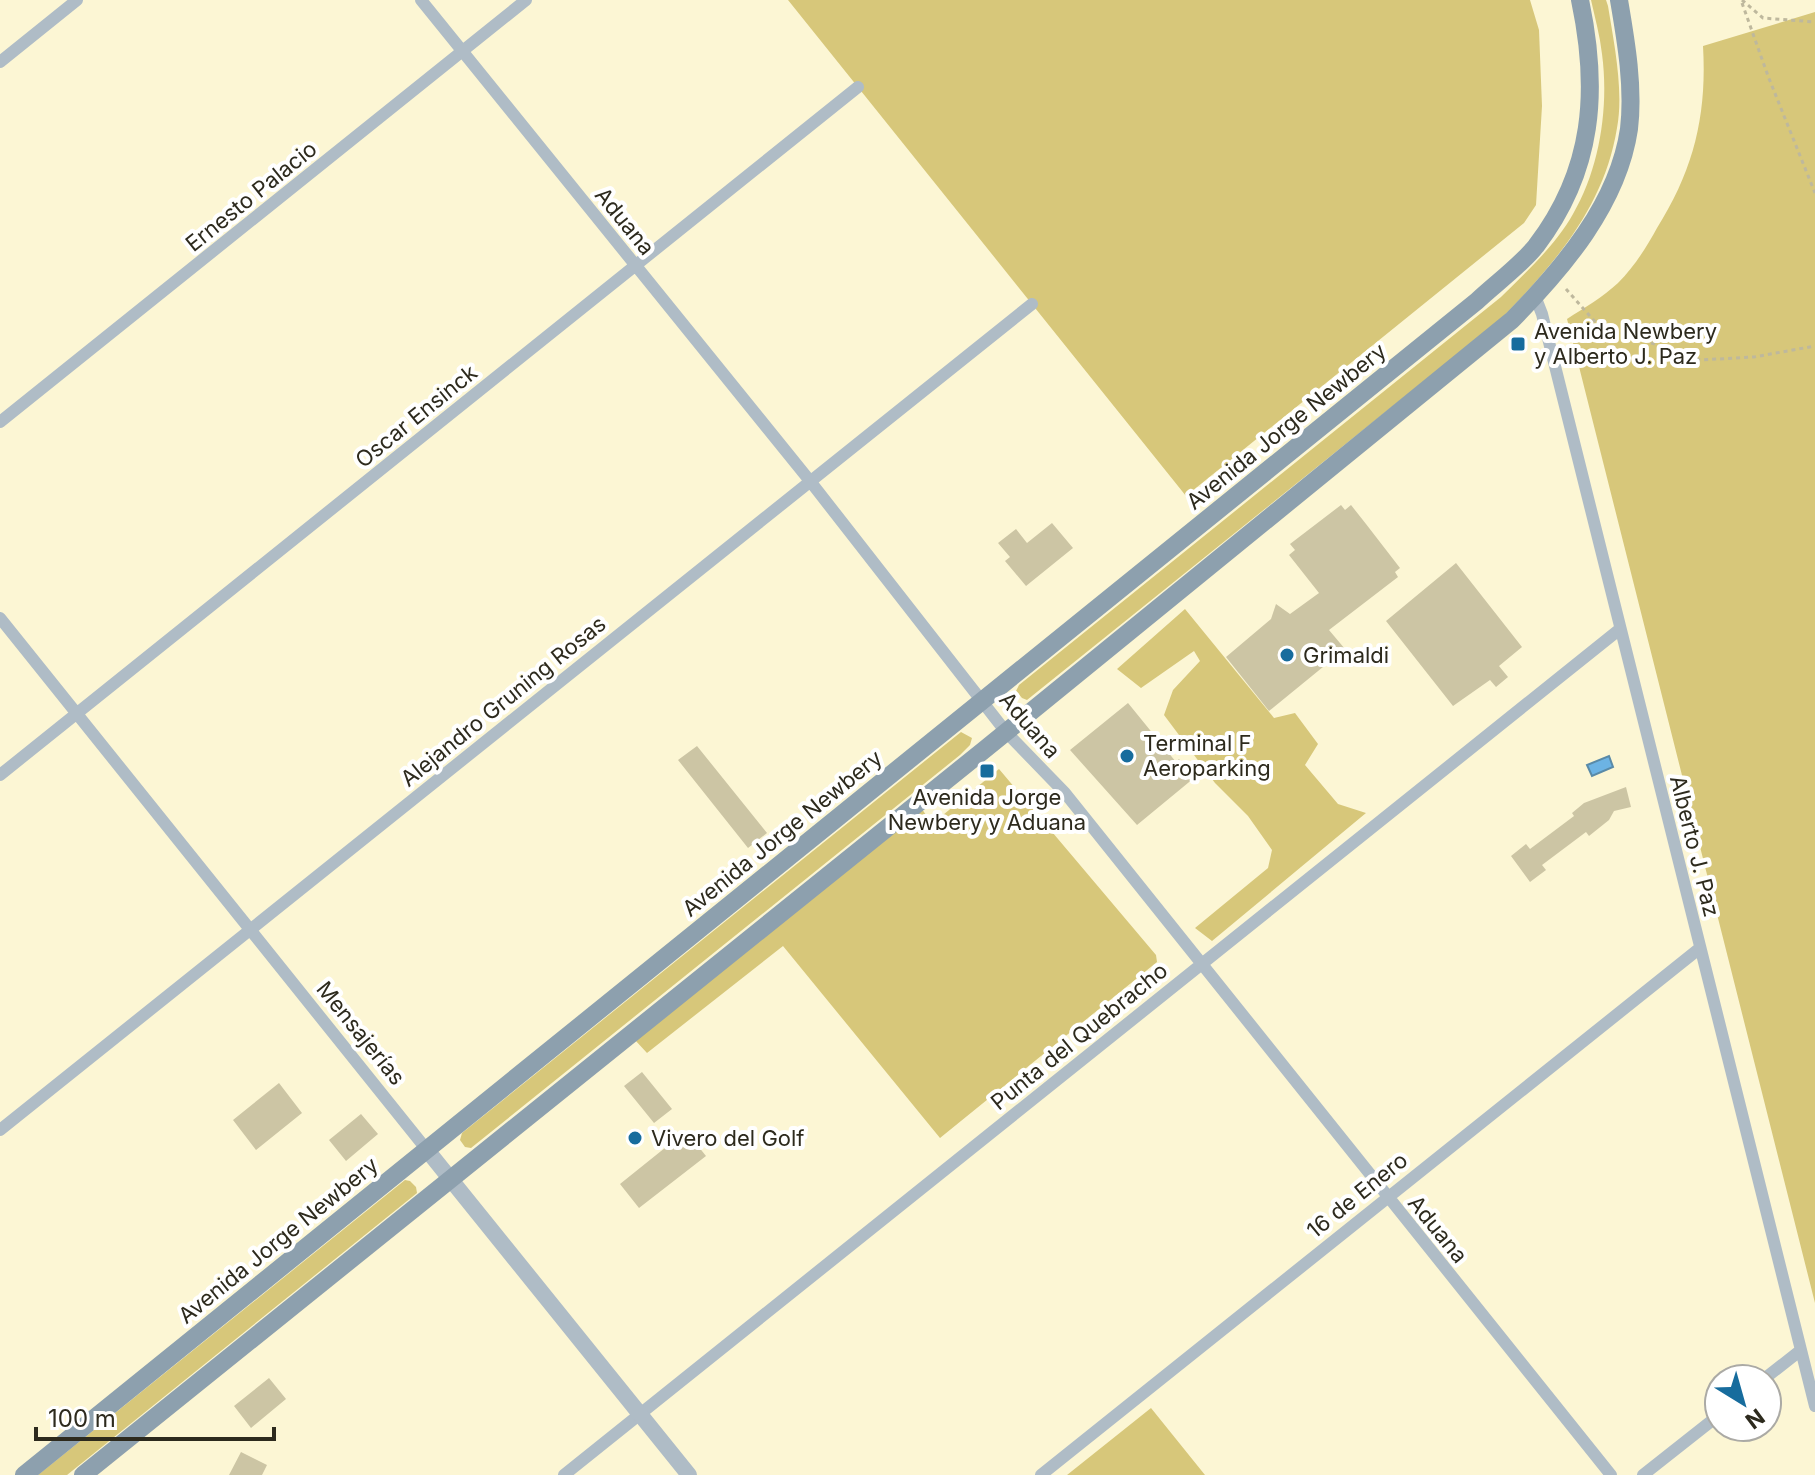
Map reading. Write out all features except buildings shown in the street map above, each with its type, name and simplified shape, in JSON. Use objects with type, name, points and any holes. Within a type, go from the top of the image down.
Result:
[{"type":"main road","name":"Avenida Jorge Newbery","points":[[24,1475],[983,703],[1477,301],[1534,248],[1557,215],[1577,172],[1591,107],[1591,62],[1580,0]]},
{"type":"main road","points":[[83,1475],[1512,320],[1579,245],[1613,181],[1629,130],[1628,65],[1619,0]]},
{"type":"street","points":[[0,62],[77,0]]},
{"type":"street","name":"Aduana","points":[[421,0],[810,481],[1006,732],[1065,793],[1611,1475]]},
{"type":"street","name":"Ernesto Palacio","points":[[0,422],[526,0]]},
{"type":"street","name":"Oscar Ensinck","points":[[0,775],[858,87]]},
{"type":"street","name":"Alberto J. Paz","points":[[1535,296],[1815,1406]]},
{"type":"street","name":"Alejandro Gruning Rosas","points":[[0,1130],[1032,304]]},
{"type":"street","name":"Mensajerías","points":[[0,618],[689,1475]]},
{"type":"street","name":"Punta del Quebracho","points":[[564,1475],[1620,629]]},
{"type":"street","name":"16 de Enero","points":[[1041,1475],[1700,948]]},
{"type":"street","points":[[1783,1364],[1801,1350]]},
{"type":"street","points":[[1643,1475],[1703,1428]]},
{"type":"path","points":[[1742,1],[1763,18],[1815,22]]},
{"type":"path","points":[[1742,1],[1815,193]]},
{"type":"path","points":[[1553,275],[1597,324],[1700,360],[1754,357],[1815,346]]},
{"type":"shaded area","points":[[788,0],[1530,0],[1539,30],[1542,106],[1536,205],[1524,223],[1186,496]]},
{"type":"shaded area","points":[[1591,0],[1606,0],[1608,6],[1619,83],[1619,114],[1601,184],[1589,209],[1557,256],[1500,320],[1027,700],[1022,698],[1016,691],[1019,685],[1501,297],[1549,247],[1566,226],[1582,196],[1600,136],[1604,74]]},
{"type":"shaded area","points":[[1815,12],[1815,1303],[1567,319],[1624,277],[1670,206],[1689,163],[1700,118],[1703,46]]},
{"type":"shaded area","points":[[1185,609],[1274,718],[1295,713],[1318,744],[1305,765],[1338,804],[1366,813],[1212,941],[1195,928],[1268,868],[1272,850],[1248,816],[1215,783],[1164,715],[1173,690],[1200,661],[1194,651],[1141,688],[1117,669]]},
{"type":"shaded area","points":[[961,732],[972,738],[970,745],[960,755],[471,1148],[465,1147],[460,1140],[462,1133]]},
{"type":"shaded area","points":[[999,769],[1156,955],[1157,962],[940,1138],[783,946],[647,1053],[635,1040],[922,809],[932,824]]},
{"type":"shaded area","points":[[405,1180],[416,1187],[417,1193],[67,1475],[38,1475]]},
{"type":"shaded area","points":[[1151,1408],[1205,1475],[1067,1475]]},
{"type":"water","points":[[1609,756],[1613,767],[1592,776],[1587,765]]},
{"type":"place","name":"Avenida Newbery y Alberto J. Paz","points":[[1518,344]]},
{"type":"place","name":"Grimaldi","points":[[1287,655]]},
{"type":"place","name":"Terminal F Aeroparking","points":[[1127,756]]},
{"type":"place","name":"Avenida Jorge Newbery y Aduana","points":[[987,771]]},
{"type":"place","name":"Vivero del Golf","points":[[635,1138]]}]
